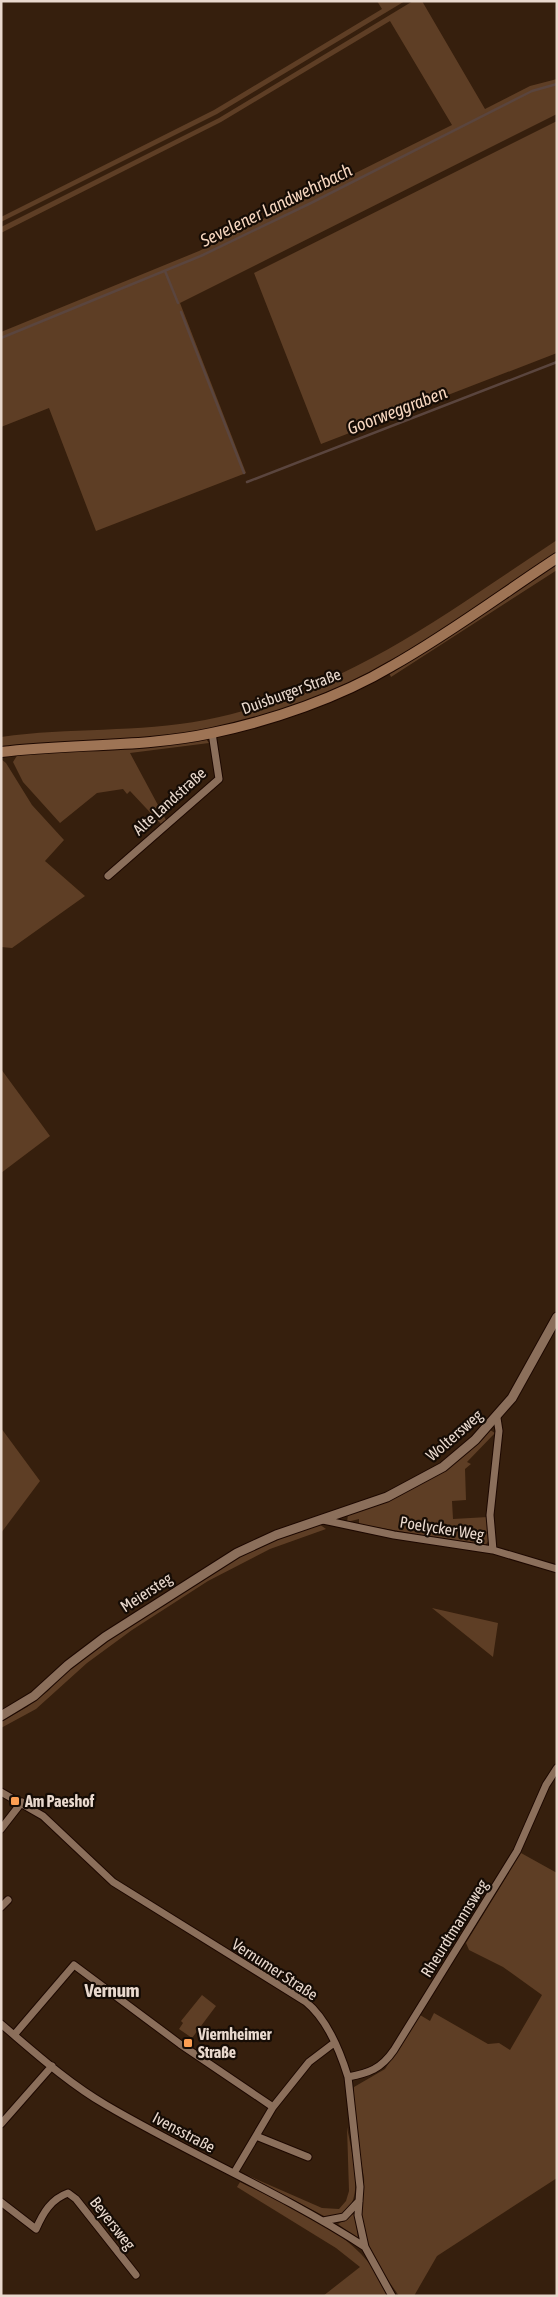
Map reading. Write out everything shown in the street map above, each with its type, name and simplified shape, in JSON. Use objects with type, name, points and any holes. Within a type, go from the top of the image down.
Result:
[{"type":"main road","name":"Duisburger Straße","points":[[1,752],[133,743],[212,733],[267,719],[335,694],[392,667],[557,558]]},
{"type":"street","name":"Alte Landstraße","points":[[108,876],[219,779],[212,733]]},
{"type":"street","name":"Woltersweg","points":[[322,1520],[387,1497],[418,1482],[443,1467],[475,1440],[497,1418],[512,1398],[557,1317]]},
{"type":"street","points":[[494,1550],[490,1515],[499,1431],[497,1418]]},
{"type":"street","name":"Poelycker Weg","points":[[322,1520],[394,1535],[494,1550],[557,1569]]},
{"type":"street","name":"Meiersteg","points":[[1,1716],[28,1700],[68,1664],[105,1637],[214,1566],[276,1535],[322,1520]]},
{"type":"street","name":"Rheurdtmannsweg","points":[[348,2077],[375,2071],[386,2062],[517,1851],[546,1785],[557,1768]]},
{"type":"street","name":"Vernumer Straße","points":[[1,1792],[22,1802],[48,1821],[113,1882],[306,2002],[320,2016],[348,2077],[360,2187],[358,2215],[365,2247],[392,2296]]},
{"type":"street","points":[[1,1829],[22,1802]]},
{"type":"street","points":[[1,1907],[8,1900]]},
{"type":"street","points":[[14,2035],[74,1965],[180,2044],[273,2107]]},
{"type":"street","name":"Ivensstraße","points":[[1,2024],[52,2066],[104,2104],[206,2160],[324,2221],[365,2247]]},
{"type":"street","points":[[234,2173],[273,2107],[309,2062],[334,2043]]},
{"type":"street","points":[[1,2124],[52,2066]]},
{"type":"street","points":[[256,2136],[308,2157]]},
{"type":"street","name":"Beyersweg","points":[[1,2202],[36,2229],[43,2212],[60,2196],[68,2193],[76,2199],[136,2275]]},
{"type":"street","points":[[324,2221],[344,2217],[359,2200]]},
{"type":"shaded area","points":[[377,1],[405,1],[217,114],[1,222],[1,217],[214,110],[382,9]]},
{"type":"shaded area","points":[[413,1],[422,1],[485,109],[530,86],[557,79],[557,114],[180,303],[246,473],[96,531],[49,408],[1,427],[1,332],[199,251],[452,125],[390,21],[221,122],[1,233],[1,227],[219,118]]},
{"type":"shaded area","points":[[557,121],[557,353],[321,444],[254,273]]},
{"type":"shaded area","points":[[557,540],[557,554],[471,613],[404,655],[361,678],[318,697],[250,720],[205,730],[154,738],[1,748],[1,737],[180,724],[205,720],[255,707],[302,691],[347,671],[390,648],[432,623]]},
{"type":"shaded area","points":[[557,564],[557,570],[391,677],[389,673]]},
{"type":"shaded area","points":[[206,739],[209,743],[130,753],[166,820],[161,824],[130,791],[127,794],[123,789],[97,793],[60,823],[23,782],[13,762],[18,754]]},
{"type":"shaded area","points":[[1,759],[6,763],[32,805],[64,840],[45,861],[85,896],[12,948],[1,947]]},
{"type":"shaded area","points":[[1,1069],[50,1136],[1,1173]]},
{"type":"shaded area","points":[[1,1428],[40,1481],[1,1533]]},
{"type":"shaded area","points":[[490,1430],[495,1433],[467,1462],[471,1464],[465,1469],[466,1500],[452,1501],[453,1519],[488,1517],[489,1540],[484,1546],[359,1524],[359,1519],[347,1522],[348,1514],[388,1499],[424,1481],[457,1459]]},
{"type":"shaded area","points":[[319,1524],[326,1529],[270,1549],[208,1581],[132,1630],[87,1663],[36,1709],[1,1728],[1,1722],[27,1707],[48,1691],[71,1667],[102,1643],[240,1556],[275,1540]]},
{"type":"shaded area","points":[[432,1608],[498,1623],[493,1657]]},
{"type":"shaded area","points":[[521,1853],[557,1873],[557,2178],[437,2256],[414,2296],[399,2296],[375,2258],[363,2227],[361,2212],[364,2178],[355,2121],[354,2087],[385,2069],[420,2015],[430,2021],[434,2013],[488,2044],[499,2043],[510,2050],[542,1995],[503,1967],[469,1950],[466,1943]]},
{"type":"shaded area","points":[[202,1995],[216,2006],[192,2038],[179,2029],[183,2023],[181,2021]]},
{"type":"shaded area","points":[[347,2127],[355,2169],[354,2198],[349,2208],[339,2215],[324,2216],[240,2172],[322,2208],[339,2209],[346,2201],[349,2191]]},
{"type":"shaded area","points":[[240,2182],[326,2226],[345,2240],[363,2256],[377,2274],[388,2296],[323,2296],[360,2267],[336,2248],[237,2187]]},
{"type":"shaded area","points":[[355,2213],[358,2239],[338,2224]]},
{"type":"waterway","name":"Sevelener Landwehrbach","points":[[1,338],[203,255],[311,203],[532,91],[557,84]]},
{"type":"waterway","name":"Goorweggraben","points":[[165,271],[178,303]]},
{"type":"waterway","name":"Goorweggraben","points":[[181,312],[244,473]]},
{"type":"waterway","name":"Goorweggraben","points":[[247,482],[557,362]]},
{"type":"place","name":"Am Paeshof","points":[[15,1801]]},
{"type":"place","name":"Viernheimer Straße","points":[[188,2043]]},
{"type":"district","name":"Vernum","points":[[112,1990]]}]
